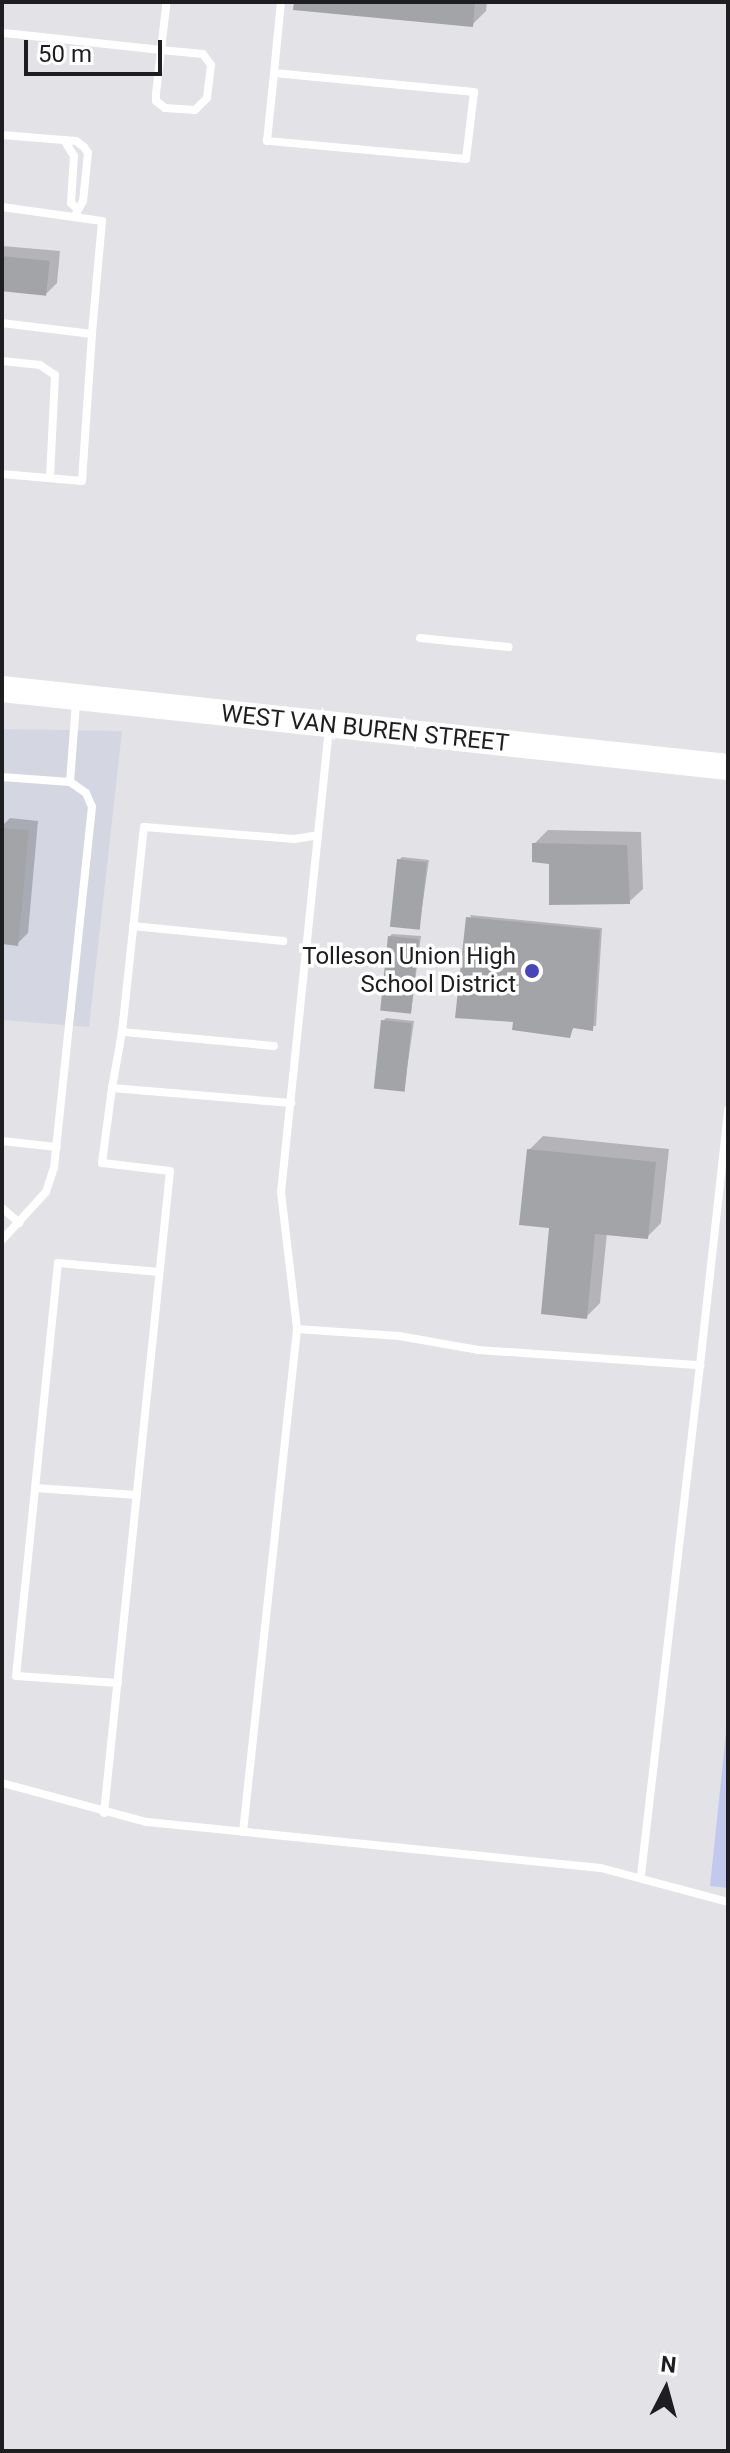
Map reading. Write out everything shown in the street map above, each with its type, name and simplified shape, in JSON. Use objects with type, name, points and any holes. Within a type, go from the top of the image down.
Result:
[{"type":"main road","name":"WEST VAN BUREN STREET","points":[[2,689],[329,727],[728,767]]},
{"type":"lane","points":[[2,33],[161,50],[208,58],[202,106],[185,110],[159,105],[161,50],[166,2]]},
{"type":"lane","points":[[274,73],[474,92],[466,159],[267,141],[281,2]]},
{"type":"lane","points":[[2,135],[76,141],[88,153],[83,201],[75,212]]},
{"type":"lane","points":[[64,140],[74,156],[71,203],[75,212]]},
{"type":"lane","points":[[2,207],[75,212],[102,221],[82,481],[2,474]]},
{"type":"lane","points":[[2,323],[92,334]]},
{"type":"lane","points":[[2,361],[40,365],[55,375],[50,478]]},
{"type":"lane","points":[[420,638],[509,647]]},
{"type":"lane","points":[[70,782],[76,697]]},
{"type":"lane","points":[[243,1832],[297,1329],[281,1192],[329,727]]},
{"type":"lane","points":[[2,777],[70,782],[86,793],[92,807],[57,1147],[46,1192],[2,1240]]},
{"type":"lane","points":[[104,1813],[170,1171],[102,1163],[122,1032],[144,827],[294,839],[318,835]]},
{"type":"lane","points":[[133,926],[283,941]]},
{"type":"lane","points":[[122,1032],[274,1046]]},
{"type":"lane","points":[[112,1088],[291,1103]]},
{"type":"lane","points":[[641,1875],[728,1110]]},
{"type":"lane","points":[[2,1141],[57,1147]]},
{"type":"lane","points":[[2,1208],[19,1223]]},
{"type":"lane","points":[[118,1683],[16,1676],[58,1263],[159,1272]]},
{"type":"lane","points":[[297,1329],[399,1336],[478,1350],[700,1365]]},
{"type":"lane","points":[[35,1488],[137,1495]]},
{"type":"lane","points":[[2,1783],[104,1813],[243,1832],[641,1875],[728,1902]]},
{"type":"shaded area","points":[[2,729],[122,731],[89,1027],[2,1020]]},
{"type":"shaded area","points":[[728,1714],[728,1888],[710,1886]]},
{"type":"building","points":[[294,2],[475,2],[473,27],[293,10]]},
{"type":"building","points":[[2,256],[50,261],[46,296],[2,291]]},
{"type":"building","points":[[2,828],[29,830],[18,946],[2,944]]},
{"type":"building","points":[[532,843],[627,845],[630,904],[549,905],[549,864],[532,862]]},
{"type":"building","points":[[397,859],[427,862],[420,930],[390,927]]},
{"type":"building","name":"Tolleson Union High School District","points":[[466,917],[600,930],[593,1031],[573,1028],[570,1038],[512,1030],[513,1022],[455,1018]]},
{"type":"building","points":[[388,936],[419,939],[411,1014],[380,1011]]},
{"type":"building","points":[[381,1020],[412,1023],[405,1092],[374,1089]]},
{"type":"building","points":[[527,1149],[656,1162],[648,1239],[595,1234],[587,1319],[541,1314],[549,1228],[519,1225]]},
{"type":"place","name":"Tolleson Union High School District","points":[[532,971]]}]
